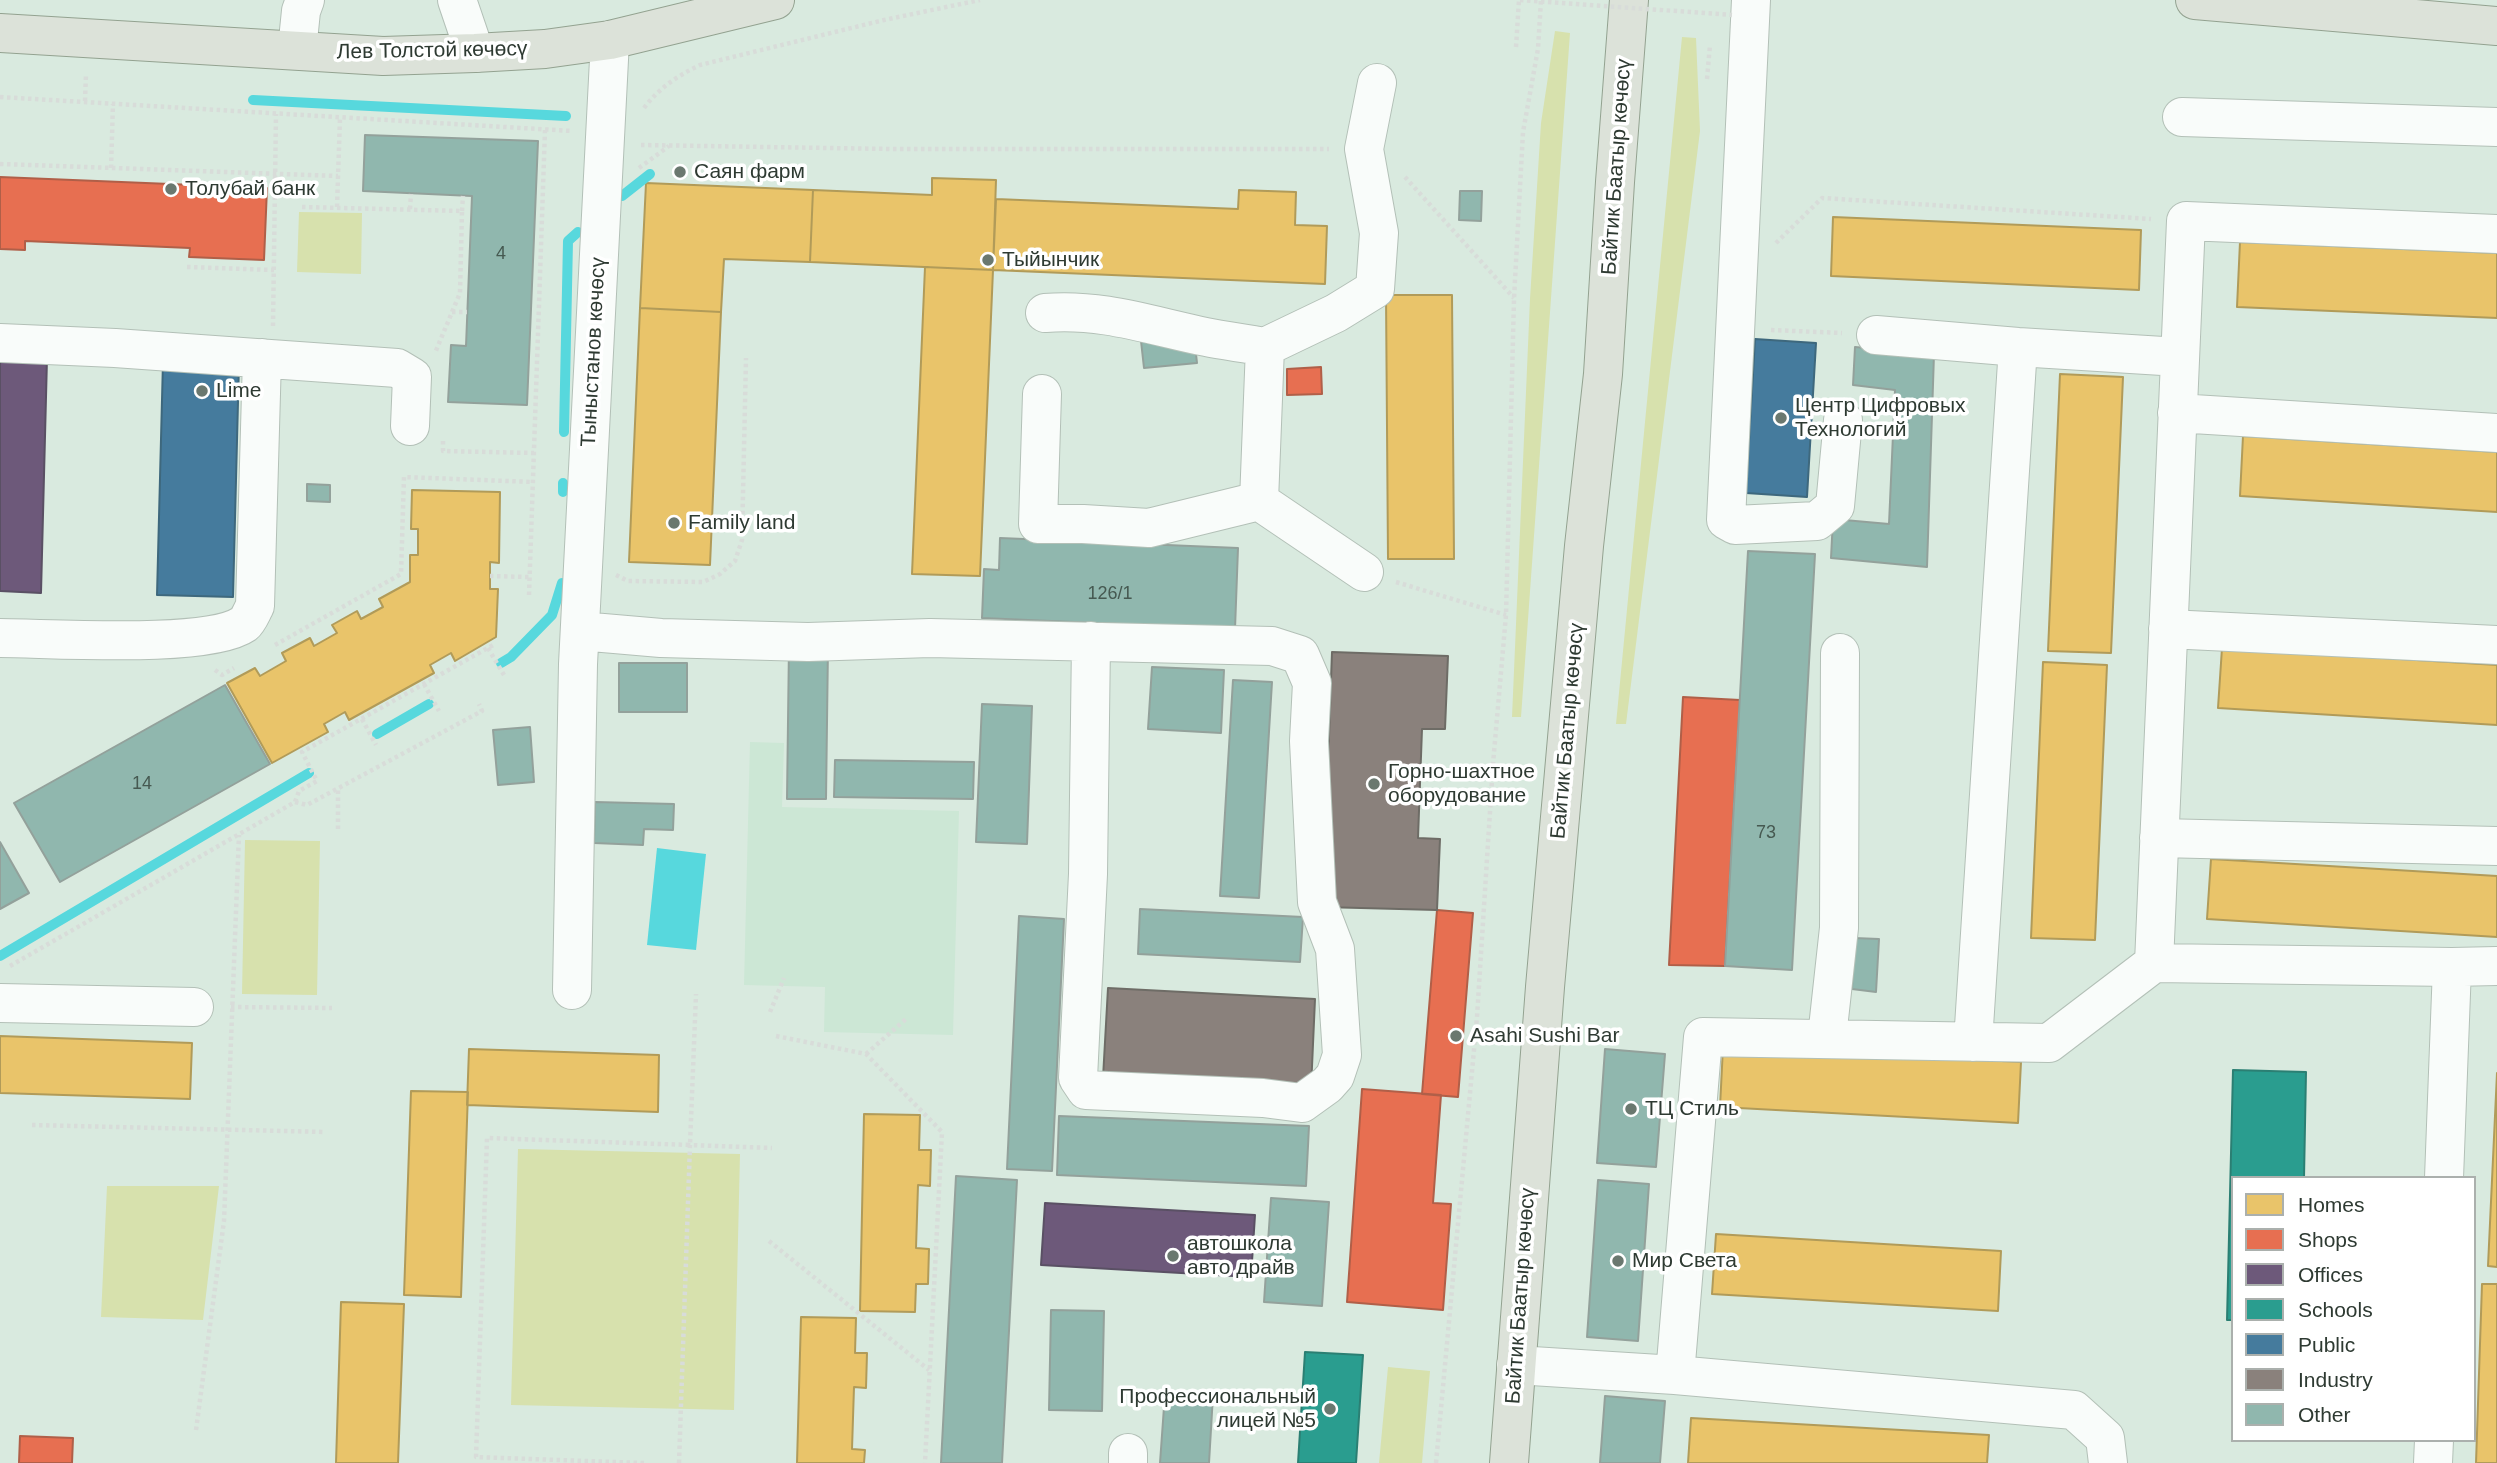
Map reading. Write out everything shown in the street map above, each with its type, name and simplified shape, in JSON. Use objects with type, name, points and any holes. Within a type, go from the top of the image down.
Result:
[{"type":"main road","name":"Лев Толстой көчөсү","points":[[0,33],[383,56],[475,53],[545,49],[610,40],[775,0]]},
{"type":"main road","name":"Байтик Баатыр көчөсү","points":[[1509,1463],[1545,987],[1584,546],[1603,374],[1629,0]]},
{"type":"main road","points":[[2195,0],[2497,26]]},
{"type":"street","points":[[297,50],[301,11],[305,0]]},
{"type":"street","points":[[457,0],[475,53]]},
{"type":"street","points":[[1742,7],[1737,329],[1726,520],[1735,526],[1817,521],[1835,506],[1843,421]]},
{"type":"street","name":"Тыныстанов көчөсү","points":[[572,990],[579,647],[610,40]]},
{"type":"street","points":[[1045,313],[1065,311],[1110,314],[1206,337],[1265,347],[1336,313],[1375,289],[1378,233],[1364,149],[1377,83]]},
{"type":"street","points":[[2182,117],[2497,127]]},
{"type":"street","points":[[2154,963],[2186,221],[2497,234]]},
{"type":"street","points":[[1876,335],[2179,357]]},
{"type":"street","points":[[0,343],[397,368],[412,377],[427,432]]},
{"type":"street","points":[[1259,501],[1265,347]]},
{"type":"street","points":[[1973,1042],[2018,347]]},
{"type":"street","points":[[0,638],[171,640],[226,632],[246,623],[256,606],[267,358]]},
{"type":"street","points":[[1042,394],[1038,524],[1149,528],[1259,501],[1364,572]]},
{"type":"street","points":[[2177,413],[2497,432]]},
{"type":"street","points":[[2168,629],[2497,645]]},
{"type":"street","points":[[579,647],[661,638],[808,642],[930,638],[1091,641],[1272,646],[1300,655],[1312,684],[1309,741],[1317,902],[1335,949],[1342,1055],[1335,1076],[1302,1103],[1263,1098],[1086,1090],[1079,1078],[1088,874],[1091,641]]},
{"type":"street","points":[[1827,1037],[1839,928],[1840,653]]},
{"type":"street","points":[[2159,838],[2497,846]]},
{"type":"street","points":[[1675,1375],[1703,1037],[1827,1037],[2049,1043],[2154,963],[2497,966]]},
{"type":"street","points":[[2444,1176],[2452,967]]},
{"type":"street","points":[[0,1003],[194,1007]]},
{"type":"street","points":[[1516,1365],[1675,1375],[2074,1410],[2105,1438],[2108,1463]]},
{"type":"street","points":[[2433,1463],[2434,1442]]},
{"type":"path","points":[[638,115],[652,97],[674,78],[700,65],[975,0]]},
{"type":"path","points":[[1516,47],[1520,0],[1742,7]]},
{"type":"path","points":[[1436,1463],[1478,1017],[1493,764],[1506,615],[1514,299],[1523,132],[1538,49],[1541,0]]},
{"type":"path","points":[[85,101],[86,70]]},
{"type":"path","points":[[0,97],[582,132]]},
{"type":"path","points":[[111,168],[113,104]]},
{"type":"path","points":[[267,358],[274,270],[276,114]]},
{"type":"path","points":[[337,207],[340,118]]},
{"type":"path","points":[[529,596],[545,130]]},
{"type":"path","points":[[634,145],[891,149],[1381,149],[1514,299]]},
{"type":"path","points":[[638,170],[670,145]]},
{"type":"path","points":[[0,164],[338,176]]},
{"type":"path","points":[[410,209],[411,194]]},
{"type":"path","points":[[432,361],[460,293],[463,196]]},
{"type":"path","points":[[1776,244],[1822,198],[2186,221]]},
{"type":"path","points":[[302,207],[462,211]]},
{"type":"path","points":[[187,267],[274,270]]},
{"type":"path","points":[[452,312],[467,312]]},
{"type":"path","points":[[1737,329],[1876,335]]},
{"type":"path","points":[[612,571],[628,581],[703,582],[720,574],[734,561],[742,540],[746,358]]},
{"type":"path","points":[[427,432],[443,451],[534,453]]},
{"type":"path","points":[[270,648],[401,574],[404,477],[533,482]]},
{"type":"path","points":[[1364,572],[1506,615]]},
{"type":"path","points":[[490,576],[529,577]]},
{"type":"path","points":[[171,640],[222,675],[246,662]]},
{"type":"path","points":[[0,971],[295,802],[299,791],[317,781],[302,752],[495,644]]},
{"type":"path","points":[[488,648],[504,675]]},
{"type":"path","points":[[424,684],[439,711]]},
{"type":"path","points":[[295,802],[307,805],[338,789],[482,711],[479,704]]},
{"type":"path","points":[[362,719],[376,745]]},
{"type":"path","points":[[338,789],[338,830]]},
{"type":"path","points":[[196,1430],[224,1222],[239,834]]},
{"type":"path","points":[[770,1012],[784,978]]},
{"type":"path","points":[[679,1463],[695,994]]},
{"type":"path","points":[[194,1007],[332,1008]]},
{"type":"path","points":[[866,1054],[906,1019]]},
{"type":"path","points":[[776,1036],[866,1054],[942,1132],[925,1463]]},
{"type":"path","points":[[32,1125],[325,1132]]},
{"type":"path","points":[[644,1463],[476,1460],[487,1138],[772,1148]]},
{"type":"path","points":[[769,1241],[929,1370]]},
{"type":"shaded area","points":[[750,742],[784,743],[782,807],[959,811],[953,1035],[824,1032],[825,987],[744,985]]},
{"type":"green space","points":[[1555,31],[1570,33],[1521,717],[1512,717],[1530,299],[1541,123]]},
{"type":"green space","points":[[1682,37],[1696,38],[1700,131],[1626,724],[1616,724]]},
{"type":"green space","points":[[299,212],[362,213],[361,274],[297,272]]},
{"type":"green space","points":[[245,840],[320,841],[317,995],[242,994]]},
{"type":"green space","points":[[518,1149],[740,1154],[734,1410],[511,1405]]},
{"type":"green space","points":[[107,1186],[219,1186],[203,1320],[101,1317]]},
{"type":"green space","points":[[1388,1367],[1430,1371],[1422,1463],[1379,1463]]},
{"type":"water","points":[[657,848],[706,854],[696,950],[647,945]]},
{"type":"building: Homes","points":[[932,178],[996,180],[993,270],[810,262],[813,190],[932,195]]},
{"type":"building: Homes","points":[[646,183],[813,190],[810,262],[724,259],[721,312],[640,308]]},
{"type":"building: Homes","points":[[1239,190],[1296,192],[1295,225],[1327,226],[1325,284],[993,270],[996,199],[1238,209]]},
{"type":"building: Homes","points":[[1833,217],[2141,230],[2139,290],[1831,276]]},
{"type":"building: Homes","points":[[2240,242],[2497,253],[2497,318],[2237,307]]},
{"type":"building: Homes","points":[[925,267],[993,270],[980,576],[912,574]]},
{"type":"building: Homes","points":[[1386,295],[1452,295],[1454,559],[1388,559]]},
{"type":"building: Homes","points":[[640,308],[721,312],[710,565],[629,562]]},
{"type":"building: Homes","points":[[2060,374],[2123,377],[2111,653],[2048,651]]},
{"type":"building: Homes","points":[[2243,436],[2497,452],[2497,512],[2240,496]]},
{"type":"building: Homes","points":[[412,490],[500,492],[499,563],[490,562],[490,589],[498,589],[496,637],[455,661],[451,653],[430,665],[434,673],[349,720],[345,712],[324,724],[328,732],[272,763],[227,683],[255,668],[260,676],[286,661],[282,653],[310,638],[314,646],[337,633],[332,625],[357,611],[361,619],[383,607],[379,599],[410,582],[410,555],[418,555],[418,529],[411,529]]},
{"type":"building: Homes","points":[[2222,648],[2497,665],[2497,725],[2218,708]]},
{"type":"building: Homes","points":[[2043,662],[2107,665],[2095,940],[2031,938]]},
{"type":"building: Homes","points":[[2211,859],[2497,876],[2497,937],[2207,919]]},
{"type":"building: Homes","points":[[0,1036],[192,1043],[190,1099],[0,1093]]},
{"type":"building: Homes","points":[[1723,1047],[2021,1062],[2018,1123],[1720,1107]]},
{"type":"building: Homes","points":[[469,1049],[659,1055],[658,1112],[467,1105]]},
{"type":"building: Homes","points":[[2497,1073],[2497,1267],[2488,1266]]},
{"type":"building: Homes","points":[[411,1091],[468,1092],[461,1297],[404,1295]]},
{"type":"building: Homes","points":[[864,1114],[920,1115],[919,1150],[931,1150],[930,1186],[918,1185],[916,1248],[929,1249],[928,1284],[916,1284],[915,1312],[860,1311]]},
{"type":"building: Homes","points":[[1716,1234],[2001,1251],[1998,1311],[1712,1294]]},
{"type":"building: Homes","points":[[2482,1284],[2497,1284],[2497,1463],[2476,1463]]},
{"type":"building: Homes","points":[[341,1302],[404,1304],[398,1463],[336,1463]]},
{"type":"building: Homes","points":[[801,1317],[856,1318],[855,1353],[867,1353],[866,1388],[854,1387],[852,1449],[865,1450],[864,1463],[797,1463]]},
{"type":"building: Homes","points":[[1691,1418],[1989,1435],[1987,1463],[1688,1463]]},
{"type":"building: Shops","points":[[0,177],[267,188],[264,260],[189,257],[190,248],[25,241],[25,250],[0,249]]},
{"type":"building: Shops","points":[[1321,367],[1322,394],[1287,395],[1287,369]]},
{"type":"building: Shops","points":[[1683,697],[1740,700],[1725,966],[1669,965]]},
{"type":"building: Shops","points":[[1437,910],[1473,913],[1458,1097],[1422,1094]]},
{"type":"building: Shops","points":[[1362,1089],[1441,1095],[1433,1203],[1451,1204],[1443,1310],[1347,1302]]},
{"type":"building: Shops","points":[[20,1436],[73,1438],[72,1463],[19,1463]]},
{"type":"building: Offices","points":[[0,357],[47,358],[41,593],[0,591]]},
{"type":"building: Offices","points":[[1045,1203],[1255,1215],[1251,1277],[1041,1265]]},
{"type":"building: Schools","points":[[2233,1070],[2306,1072],[2304,1176],[2231,1176],[2231,1320],[2227,1320]]},
{"type":"building: Schools","name":"Профессиональный лицей №5","points":[[1305,1352],[1363,1355],[1356,1463],[1298,1463]]},
{"type":"building: Public","name":"Центр Цифровых Технологий","points":[[1755,339],[1816,343],[1807,497],[1746,493]]},
{"type":"building: Public","points":[[163,361],[239,363],[233,597],[157,595]]},
{"type":"building: Industry","name":"Горно-шахтное оборудование","points":[[1332,652],[1448,656],[1445,729],[1422,729],[1418,838],[1440,839],[1437,910],[1323,907]]},
{"type":"building: Industry","points":[[1108,988],[1315,999],[1311,1089],[1103,1078]]},
{"type":"building: Other","points":[[365,135],[538,141],[527,405],[448,402],[451,345],[466,346],[472,196],[363,191]]},
{"type":"building: Other","points":[[1460,191],[1482,191],[1481,221],[1459,220]]},
{"type":"building: Other","points":[[1194,336],[1197,363],[1144,368],[1141,341]]},
{"type":"building: Other","points":[[1855,347],[1934,354],[1927,567],[1831,558],[1833,519],[1889,524],[1895,390],[1853,385]]},
{"type":"building: Other","points":[[307,484],[330,485],[330,502],[307,501]]},
{"type":"building: Other","points":[[1000,538],[1238,548],[1235,629],[982,618],[984,569],[999,570]]},
{"type":"building: Other","points":[[1748,551],[1815,554],[1792,970],[1725,966]]},
{"type":"building: Other","points":[[789,645],[828,646],[826,799],[787,799]]},
{"type":"building: Other","points":[[619,663],[687,663],[687,712],[619,712]]},
{"type":"building: Other","points":[[1152,667],[1224,670],[1221,733],[1148,729]]},
{"type":"building: Other","points":[[1233,680],[1272,682],[1259,898],[1220,896]]},
{"type":"building: Other","points":[[225,685],[270,764],[60,882],[14,803]]},
{"type":"building: Other","points":[[982,704],[1032,706],[1027,844],[976,842]]},
{"type":"building: Other","points":[[530,727],[534,782],[498,785],[493,730]]},
{"type":"building: Other","points":[[835,760],[974,762],[973,799],[834,797]]},
{"type":"building: Other","points":[[595,802],[674,804],[673,830],[644,829],[643,845],[594,843]]},
{"type":"building: Other","points":[[0,842],[29,893],[0,909]]},
{"type":"building: Other","points":[[1140,909],[1303,917],[1300,962],[1138,954]]},
{"type":"building: Other","points":[[1019,916],[1064,919],[1052,1171],[1007,1169]]},
{"type":"building: Other","points":[[1854,938],[1879,939],[1876,992],[1852,989]]},
{"type":"building: Other","name":"ТЦ Стиль","points":[[1605,1049],[1665,1054],[1656,1167],[1597,1163]]},
{"type":"building: Other","points":[[1059,1116],[1309,1126],[1306,1186],[1057,1175]]},
{"type":"building: Other","points":[[956,1176],[1017,1180],[1002,1463],[941,1463]]},
{"type":"building: Other","name":"Мир Света","points":[[1598,1180],[1649,1184],[1638,1341],[1587,1337]]},
{"type":"building: Other","points":[[1271,1198],[1329,1202],[1322,1306],[1264,1302]]},
{"type":"building: Other","points":[[1051,1310],[1104,1311],[1102,1411],[1049,1410]]},
{"type":"building: Other","points":[[1165,1393],[1213,1395],[1209,1463],[1160,1463]]},
{"type":"building: Other","points":[[1605,1396],[1665,1401],[1660,1463],[1600,1463]]},
{"type":"waterway","points":[[253,100],[566,116]]},
{"type":"waterway","points":[[622,196],[650,174]]},
{"type":"waterway","points":[[564,432],[568,241],[578,232]]},
{"type":"waterway","points":[[563,483],[563,492]]},
{"type":"waterway","points":[[501,663],[511,657],[552,615],[562,583]]},
{"type":"waterway","points":[[377,734],[429,704]]},
{"type":"waterway","points":[[0,956],[309,773]]},
{"type":"place","name":"Саян фарм","points":[[680,172]]},
{"type":"place","name":"Толубай банк","points":[[171,189]]},
{"type":"place","name":"Тыйынчик","points":[[988,260]]},
{"type":"place","name":"Lime","points":[[202,391]]},
{"type":"place","name":"Центр Цифровых Технологий","points":[[1781,418]]},
{"type":"place","name":"Family land","points":[[674,523]]},
{"type":"place","name":"Горно-шахтное оборудование","points":[[1374,784]]},
{"type":"place","name":"Asahi Sushi Bar","points":[[1456,1036]]},
{"type":"place","name":"ТЦ Стиль","points":[[1631,1109]]},
{"type":"place","name":"автошкола авто драйв","points":[[1173,1256]]},
{"type":"place","name":"Мир Света","points":[[1618,1261]]},
{"type":"place","name":"Профессиональный лицей №5","points":[[1330,1409]]}]
